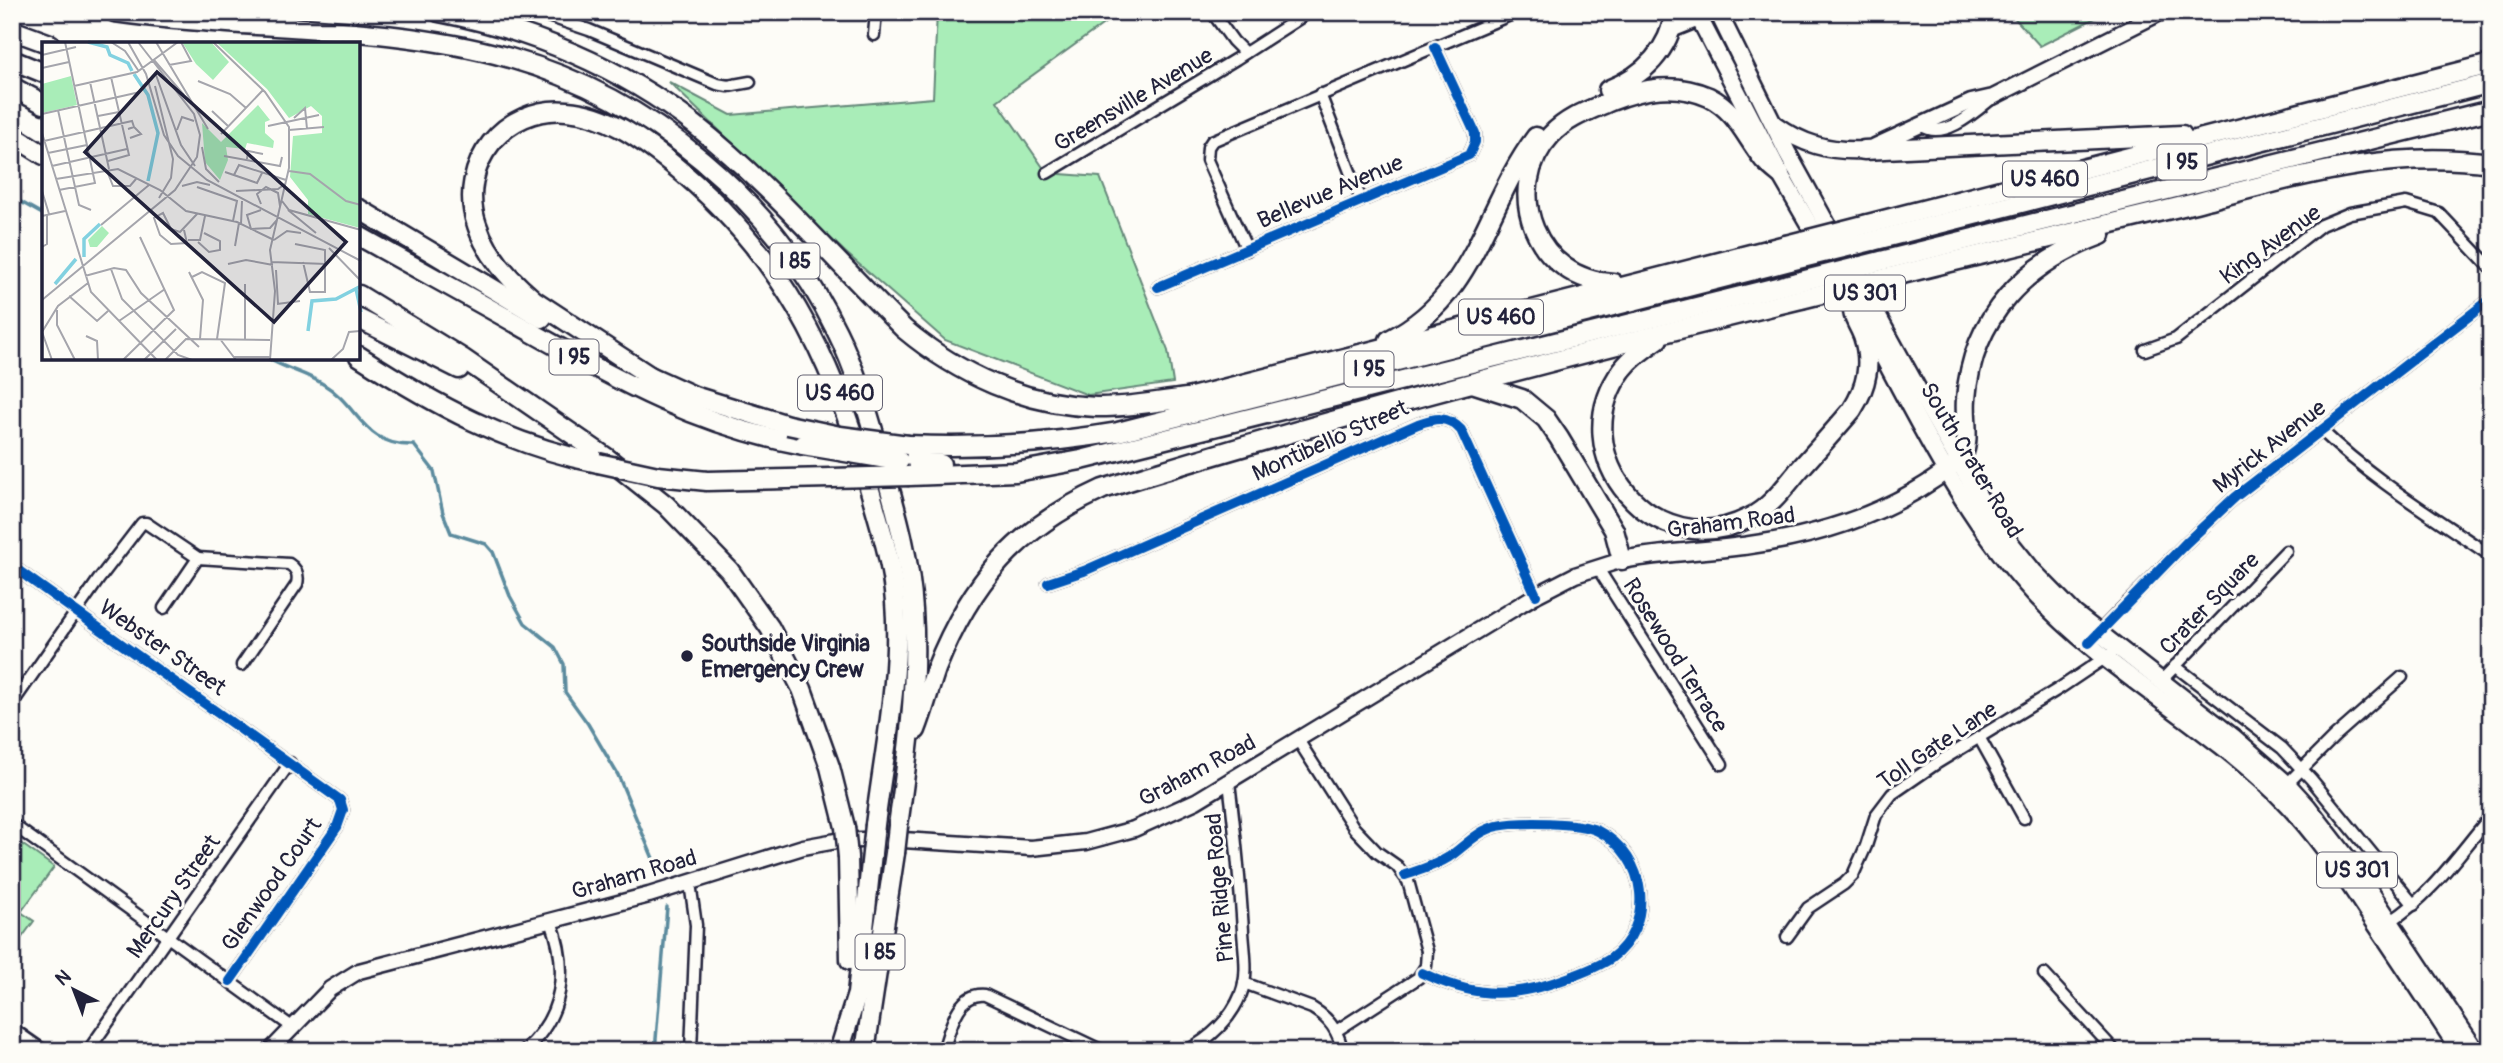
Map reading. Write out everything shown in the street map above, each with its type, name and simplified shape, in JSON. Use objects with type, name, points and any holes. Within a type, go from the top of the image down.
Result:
[{"type":"highway","name":"I 85","points":[[115,12],[185,21],[358,33],[452,46],[509,57],[548,69],[613,98],[670,134],[742,197],[776,236],[824,305],[850,360],[865,400],[903,537],[910,576],[915,637],[909,750],[865,1051]]},
{"type":"highway","points":[[239,12],[358,33]]},
{"type":"highway","points":[[439,12],[516,32],[559,47],[598,65],[671,108],[743,167],[904,329],[926,347],[974,376],[1015,392],[1072,405],[1116,407],[1188,398]]},
{"type":"highway","points":[[1364,353],[1423,319],[1450,292],[1520,162],[1542,129],[1564,110],[1636,77],[1653,61],[1673,20],[1682,22],[1702,14]]},
{"type":"highway","points":[[12,30],[45,42]]},
{"type":"highway","points":[[12,60],[42,72]]},
{"type":"highway","name":"US 460","points":[[1870,232],[2221,134],[2491,64]]},
{"type":"highway","name":"I 95","points":[[360,210],[575,337],[653,378],[713,402],[788,425],[840,436],[905,461],[944,447],[1034,444],[1118,432],[1870,232],[2491,83]]},
{"type":"highway","points":[[12,87],[42,103]]},
{"type":"highway","points":[[1637,282],[1602,283],[1580,277],[1555,260],[1538,237],[1531,221],[1528,201],[1530,173],[1539,152],[1560,126],[1572,118],[1633,92],[1658,87],[1684,89],[1711,98],[1732,114],[1765,161],[1780,174]]},
{"type":"highway","name":"US 460","points":[[653,378],[526,294],[501,267],[479,232],[472,208],[477,167],[482,154],[498,133],[520,119],[553,110],[581,113],[615,126],[654,150],[688,177],[743,233],[786,288],[822,353],[843,402],[886,546],[895,603],[892,692],[857,994],[841,1048]]},
{"type":"highway","name":"I 95","points":[[1883,270],[2491,110]]},
{"type":"highway","points":[[1864,150],[2221,134]]},
{"type":"highway","points":[[12,135],[42,154]]},
{"type":"highway","name":"US 460","points":[[909,750],[936,669],[969,600],[995,564],[1013,545],[1045,521],[1103,489],[1273,438],[1669,332],[1799,290],[1883,270],[2186,205],[2325,170],[2365,163],[2438,158],[2491,163]]},
{"type":"highway","points":[[1953,466],[1966,448],[1965,410],[1970,368],[1987,327],[2012,291],[2042,263],[2070,247],[2186,205]]},
{"type":"highway","name":"I 95","points":[[360,237],[589,366],[642,393],[719,424],[766,438],[905,461],[989,465],[1081,460],[1799,290]]},
{"type":"highway","name":"US 460","points":[[944,447],[972,439],[1030,435],[1116,420],[1188,398],[1637,282],[1788,253]]},
{"type":"highway","name":"I 85","points":[[360,296],[462,358],[607,458],[666,505],[729,570],[770,628],[802,689],[830,767],[845,827],[850,942],[848,995],[841,1048]]},
{"type":"highway","points":[[1669,332],[1635,356],[1614,382],[1604,414],[1606,454],[1610,469],[1626,493],[1651,516],[1681,527],[1723,528],[1751,517],[1770,503],[1859,399],[1865,386],[1868,363],[1862,333],[1853,316],[1853,299]]},
{"type":"highway","points":[[360,320],[467,373],[571,434]]},
{"type":"highway","points":[[360,357],[427,398],[481,426],[538,449],[659,476],[707,481],[831,478],[905,461]]},
{"type":"highway","points":[[1472,383],[1522,399],[1546,419],[1614,530],[1622,560]]},
{"type":"highway","points":[[1196,433],[1310,413],[1404,402]]},
{"type":"main road","name":"South Crater Road","points":[[1718,12],[1773,124],[1953,466]]},
{"type":"main road","points":[[1773,124],[1789,135],[1819,147],[1864,150],[1971,102],[1993,97],[2162,12]]},
{"type":"main road","name":"South Crater Road","points":[[1702,14],[1780,174],[1953,466],[2033,571],[2094,638],[2249,768],[2282,789],[2460,1051]]},
{"type":"main road","name":"Graham Road","points":[[272,1050],[330,989],[359,971],[690,883],[803,847],[836,841],[899,839],[1031,848],[1086,842],[1134,829],[1229,782],[1536,595],[1575,575],[1622,560],[1748,545],[1821,532],[1884,507],[1953,466]]},
{"type":"main road","name":"South Crater Road","points":[[2112,653],[2161,682],[2233,737],[2282,789],[2332,835],[2476,1051]]},
{"type":"street","points":[[536,12],[589,30],[717,84],[728,86],[750,82]]},
{"type":"street","points":[[874,35],[876,12]]},
{"type":"street","points":[[1212,12],[1245,53]]},
{"type":"street","name":"Greensville Avenue","points":[[1047,173],[1310,12]]},
{"type":"street","points":[[1247,250],[1206,154],[1212,141],[1517,12]]},
{"type":"street","name":"Bellevue Avenue","points":[[1158,287],[1469,155],[1475,136],[1435,47]]},
{"type":"street","points":[[1320,94],[1361,200]]},
{"type":"street","name":"King Avenue","points":[[2145,351],[2176,339],[2321,225],[2350,213],[2406,203],[2439,213],[2491,268]]},
{"type":"street","name":"Myrick Avenue","points":[[2094,638],[2220,511],[2491,299]]},
{"type":"street","name":"Montibello Street","points":[[1048,583],[1084,571],[1418,424],[1440,418],[1455,423],[1461,430],[1536,595]]},
{"type":"street","points":[[2322,431],[2389,486],[2491,556]]},
{"type":"street","points":[[12,704],[142,523],[146,523],[198,558],[289,564],[297,572],[297,584],[242,665]]},
{"type":"street","name":"Crater Square","points":[[2161,682],[2286,551]]},
{"type":"street","points":[[164,608],[198,558]]},
{"type":"street","name":"Webster Street","points":[[12,566],[336,795],[343,810]]},
{"type":"street","name":"Rosewood Terrace","points":[[1597,567],[1721,764]]},
{"type":"street","name":"Toll Gate Lane","points":[[1787,937],[1808,908],[1853,875],[1860,864],[1872,824],[1882,805],[1892,794],[2112,653]]},
{"type":"street","points":[[2175,666],[2254,724],[2302,769],[2414,905]]},
{"type":"street","points":[[2282,789],[2334,737],[2402,677]]},
{"type":"street","points":[[1979,737],[2024,818]]},
{"type":"street","points":[[1298,740],[1364,841],[1405,875],[1411,887],[1427,951],[1426,965],[1422,973],[1336,1031]]},
{"type":"street","name":"Mercury Street","points":[[88,1051],[289,763]]},
{"type":"street","name":"Pine Ridge Road","points":[[1186,1051],[1212,1034],[1224,1022],[1234,1008],[1244,983],[1242,911],[1229,782]]},
{"type":"street","name":"Glenwood Court","points":[[230,981],[337,827],[343,810]]},
{"type":"street","points":[[2391,921],[2428,892],[2491,816]]},
{"type":"street","points":[[12,824],[292,1027]]},
{"type":"street","points":[[1405,875],[1447,858],[1490,828],[1506,824],[1577,825],[1601,833],[1626,853],[1638,877],[1641,891],[1639,918],[1627,942],[1609,959],[1587,970],[1516,993],[1482,993],[1454,986],[1422,973]]},
{"type":"street","points":[[690,883],[696,925],[691,1051]]},
{"type":"street","points":[[524,1051],[545,1029],[556,1005],[561,968],[551,921]]},
{"type":"street","points":[[2044,974],[2115,1051]]},
{"type":"street","points":[[1244,983],[1322,1014],[1336,1031],[1342,1051]]},
{"type":"street","points":[[943,1051],[950,1029],[965,1000],[978,994],[992,998],[1103,1051]]},
{"type":"street","points":[[12,1030],[42,1051]]},
{"type":"green space","points":[[937,12],[1120,12],[997,101],[1047,173],[1100,177],[1168,351],[1173,383],[1088,395],[945,340],[845,252],[669,82],[731,115],[933,98]]},
{"type":"green space","points":[[2009,12],[2107,12],[2040,46]]},
{"type":"green space","points":[[12,837],[54,867],[21,912],[34,921],[12,951]]},
{"type":"waterway","points":[[12,197],[42,214]]},
{"type":"waterway","points":[[271,360],[323,384],[372,432],[383,439],[397,444],[414,445],[434,471],[443,513],[451,533],[486,544],[493,552],[510,596],[525,623],[555,647],[564,664],[565,692],[588,724],[618,775],[657,868]]},
{"type":"waterway","points":[[655,1051],[667,907]]},
{"type":"cycle path","points":[[1158,287],[1469,155],[1475,142],[1475,133],[1435,47]]},
{"type":"cycle path","points":[[2089,643],[2186,543],[2235,497],[2491,299]]},
{"type":"cycle path","points":[[1048,583],[1084,571],[1418,424],[1441,419],[1451,422],[1461,430],[1536,595]]},
{"type":"cycle path","points":[[12,566],[340,800],[343,810],[337,827],[230,981]]},
{"type":"cycle path","points":[[1405,875],[1444,860],[1491,828],[1520,823],[1564,824],[1598,831],[1615,842],[1636,874],[1640,892],[1640,911],[1635,929],[1625,945],[1610,959],[1577,975],[1504,993],[1473,990],[1422,973]]},
{"type":"place","name":"Southside Virginia Emergency Crew","points":[[687,656]]}]
